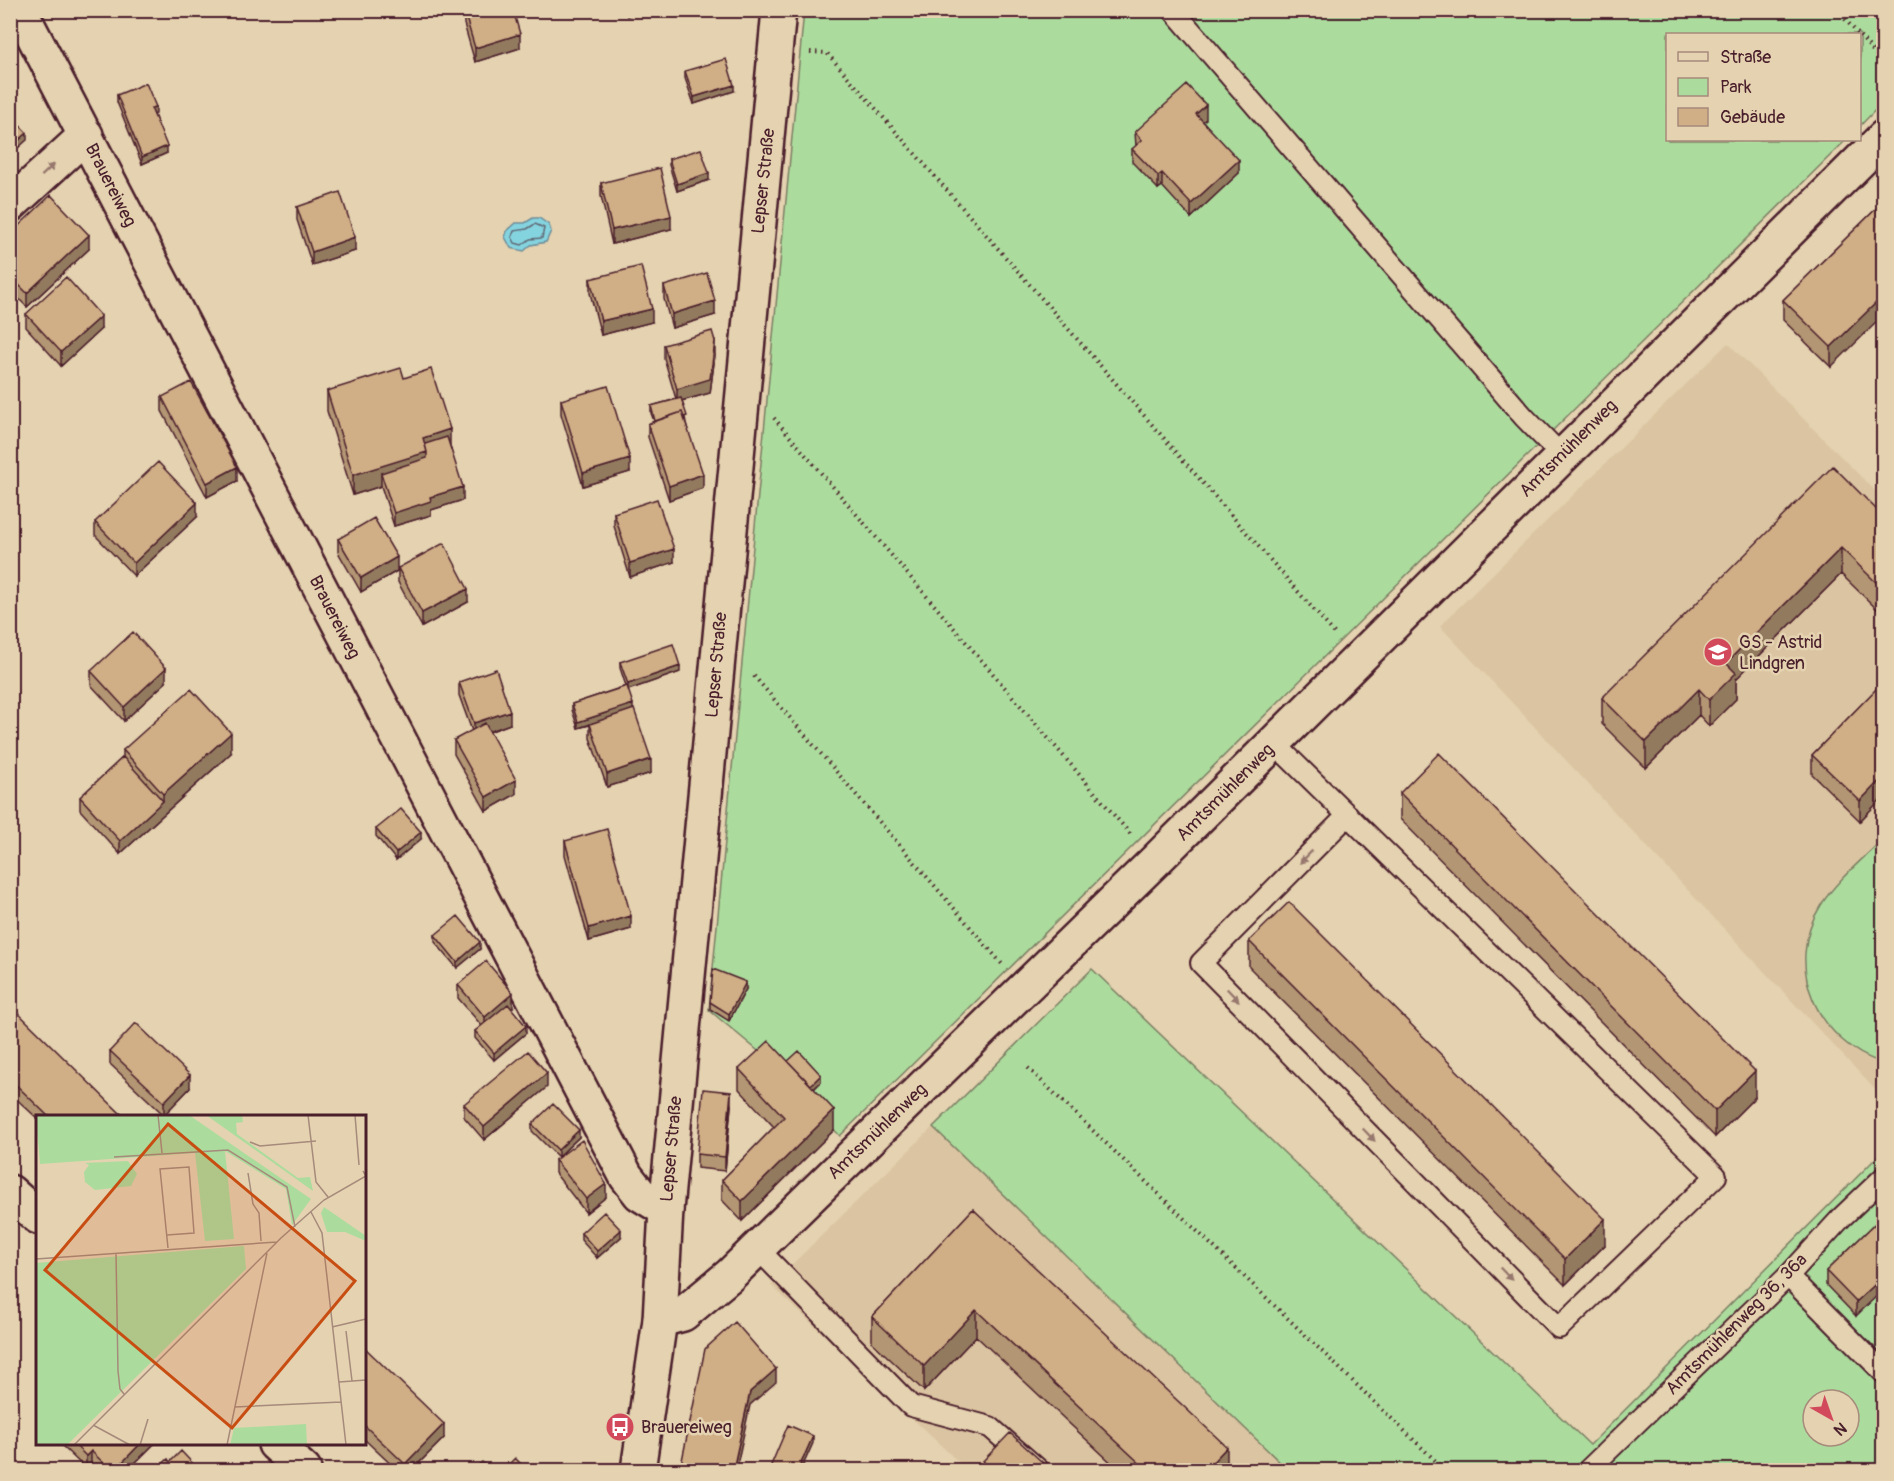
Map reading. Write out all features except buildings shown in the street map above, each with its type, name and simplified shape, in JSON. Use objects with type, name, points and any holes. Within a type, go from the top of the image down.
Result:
[{"type":"street","name":"Brauereiweg","points":[[20,10],[626,1176],[640,1194],[666,1210]]},
{"type":"street","name":"Lepser Straße","points":[[660,1320],[666,1210],[739,411],[776,52],[778,10]]},
{"type":"street","points":[[10,205],[86,135]]},
{"type":"street","name":"Amtsmühlenweg","points":[[660,1320],[683,1314],[715,1289],[1155,861],[1561,455],[1884,137]]},
{"type":"street","points":[[10,1192],[36,1215]]},
{"type":"street","points":[[638,1470],[660,1320]]},
{"type":"street","points":[[277,1445],[304,1470]]},
{"type":"lane","points":[[1173,10],[1524,417],[1561,455]]},
{"type":"lane","points":[[1274,743],[1348,815],[1716,1176],[1559,1328],[1201,963],[1348,815]]},
{"type":"lane","name":"Amtsmühlenweg 36, 36a","points":[[1588,1470],[1788,1276],[1842,1216],[1884,1177]]},
{"type":"lane","points":[[757,1248],[911,1406],[990,1426],[1039,1470]]},
{"type":"lane","points":[[1788,1276],[1884,1372]]},
{"type":"path","points":[[1837,10],[1857,33]]},
{"type":"path","points":[[1861,37],[1884,64]]},
{"type":"path","points":[[776,52],[827,52],[1358,660]]},
{"type":"path","points":[[739,411],[773,416],[1155,861]]},
{"type":"path","points":[[754,676],[1024,989]]},
{"type":"path","points":[[1028,1068],[1445,1470]]},
{"type":"shaded area","points":[[1728,343],[1883,499],[1883,1098],[1440,626]]},
{"type":"shaded area","points":[[933,1127],[1288,1470],[967,1470],[771,1285]]},
{"type":"green space","points":[[804,11],[1883,11],[1883,102],[1861,125],[1861,33],[1666,33],[1666,141],[1845,141],[840,1136],[769,1060],[709,1010]]},
{"type":"green space","points":[[1883,839],[1883,1063],[1860,1053],[1840,1038],[1825,1020],[1813,999],[1806,977],[1805,953],[1810,928],[1827,896]]},
{"type":"green space","points":[[1092,969],[1590,1445],[1883,1151],[1883,1470],[1288,1470],[933,1127]]},
{"type":"water","points":[[533,218],[539,218],[549,225],[551,231],[546,242],[531,245],[524,251],[511,248],[505,237],[507,231],[516,223],[525,223]]},
{"type":"place","name":"GS - Astrid Lindgren","points":[[1718,652]]},
{"type":"place","name":"Brauereiweg","points":[[620,1427]]}]
